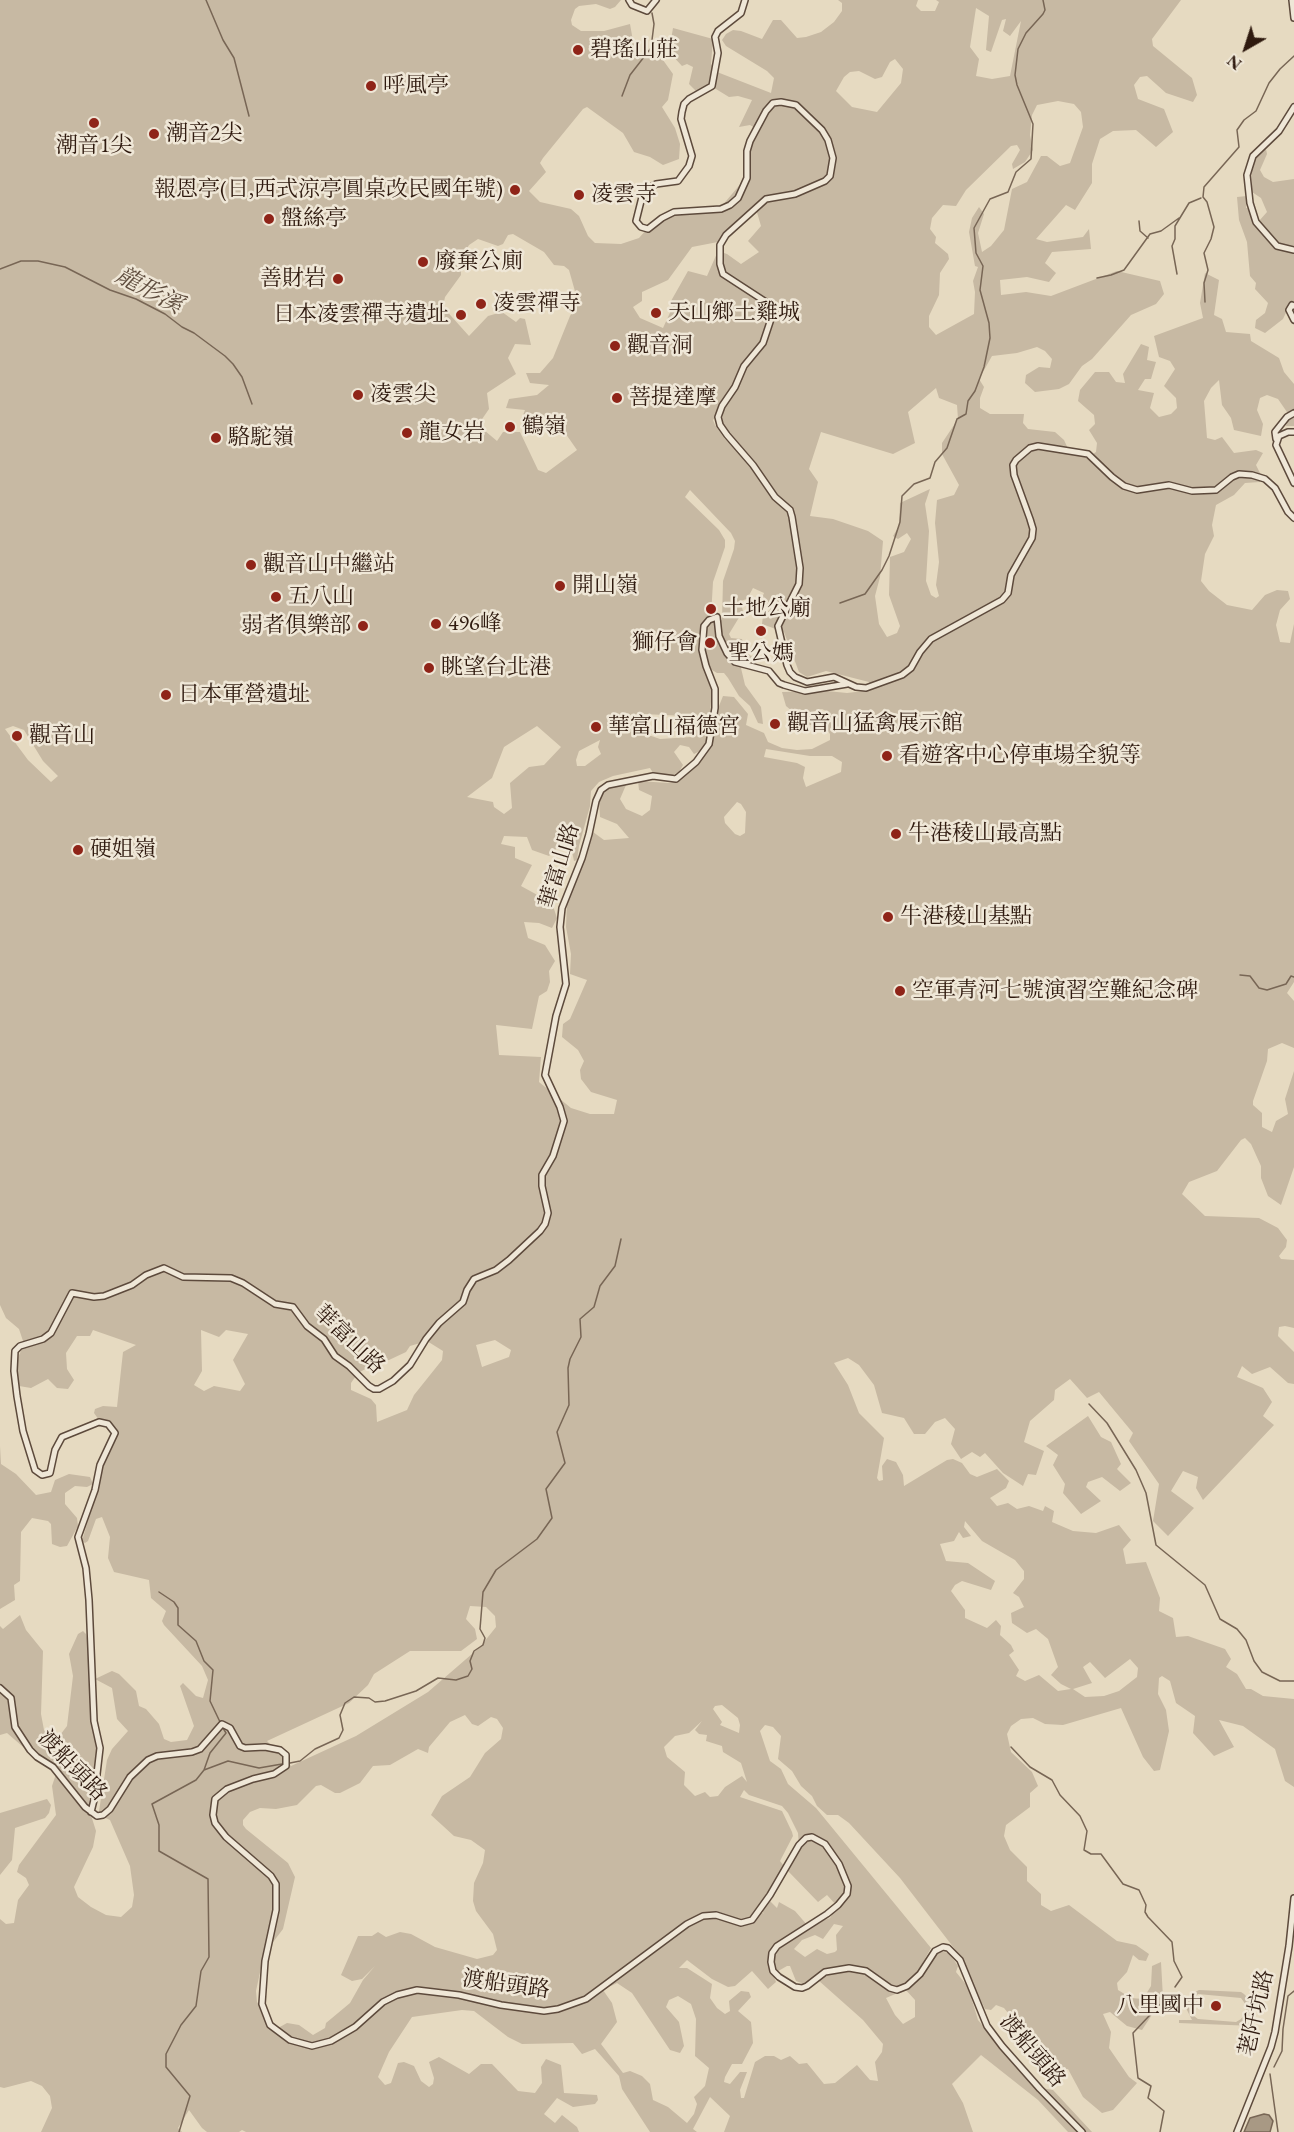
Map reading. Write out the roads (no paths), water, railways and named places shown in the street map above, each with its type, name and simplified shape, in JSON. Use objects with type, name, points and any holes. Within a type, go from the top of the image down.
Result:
[{"type":"street","points":[[629,0],[632,5],[646,11],[656,0]]},
{"type":"street","points":[[745,0],[741,13],[718,31],[715,37],[718,53],[712,86],[689,99],[681,112],[692,156],[689,166],[678,181],[656,184],[649,188],[642,197],[636,221],[641,227],[648,229],[674,212],[721,209],[730,205],[744,188],[750,141],[766,111],[773,103],[796,105],[822,130],[828,140],[833,158],[830,176],[825,181],[795,194],[766,199],[726,235],[720,245],[720,264],[723,274],[766,302],[770,310],[771,319],[763,343],[744,366],[718,417],[727,435],[753,465],[775,497],[790,510],[792,517],[800,568],[799,584],[778,626],[789,672],[807,682],[834,677],[847,684],[866,688],[902,675],[911,668],[931,639],[993,606],[1008,593],[1011,575],[1032,538],[1033,529],[1014,475],[1013,465],[1030,448],[1038,446],[1088,454],[1124,486],[1137,490],[1169,485],[1192,491],[1216,490],[1239,474],[1252,475],[1265,479],[1275,488],[1288,512],[1294,518]]},
{"type":"street","points":[[1292,0],[1294,18]]},
{"type":"street","points":[[1294,107],[1279,132],[1253,156],[1247,175],[1250,203],[1256,222],[1277,246],[1294,250]]},
{"type":"street","points":[[1294,306],[1292,305],[1288,310],[1294,320]]},
{"type":"street","points":[[1294,413],[1287,417],[1275,432],[1276,445],[1294,483]]},
{"type":"street","points":[[1276,439],[1282,434],[1294,432]]},
{"type":"street","name":"華富山路","points":[[91,1812],[100,1748],[93,1712],[86,1568],[78,1537],[95,1490],[100,1465],[115,1433],[108,1424],[99,1422],[62,1437],[55,1450],[50,1473],[42,1475],[34,1470],[23,1431],[17,1396],[14,1371],[15,1351],[20,1346],[51,1333],[72,1293],[94,1297],[104,1296],[132,1285],[146,1275],[164,1268],[183,1277],[231,1278],[243,1283],[275,1304],[293,1307],[307,1326],[324,1339],[335,1356],[369,1386],[379,1389],[393,1381],[410,1365],[433,1330],[463,1302],[474,1279],[496,1270],[509,1260],[540,1231],[548,1213],[542,1175],[553,1156],[564,1121],[545,1075],[556,1016],[566,984],[560,927],[562,908],[579,866],[601,790],[608,785],[653,776],[676,779],[704,753],[712,729],[715,689],[702,650],[704,627],[709,620],[717,617],[722,645],[727,654],[735,662],[769,671],[779,683],[797,689],[812,690],[847,684]]},
{"type":"street","name":"渡船頭路","points":[[0,1688],[10,1698],[15,1727],[30,1750],[53,1767],[97,1816],[103,1815],[110,1809],[129,1777],[148,1760],[157,1756],[200,1749],[220,1724],[230,1728],[240,1746],[265,1747],[280,1750],[286,1755],[286,1766],[274,1774],[227,1789],[215,1799],[213,1815],[226,1837],[271,1876],[276,1884],[276,1910],[266,1961],[262,2004],[270,2025],[290,2040],[312,2046],[331,2041],[356,2027],[383,2002],[397,1995],[417,1990],[544,2010],[558,2009],[586,1999],[687,1923],[703,1916],[716,1915],[741,1923],[752,1920],[770,1895],[799,1845],[806,1838],[812,1837],[825,1844],[839,1864],[848,1886],[847,1894],[833,1910],[777,1946],[772,1953],[773,1971],[795,1987],[802,1988],[825,1972],[855,1969],[866,1971],[890,1988],[897,1990],[907,1986],[920,1974],[935,1951],[943,1947],[948,1948],[960,1960],[980,2011],[992,2032],[1040,2089],[1082,2132]]},
{"type":"street","name":"荖阡坑路","points":[[1237,2132],[1271,2048],[1275,2032],[1290,1946],[1294,1899]]},
{"type":"waterway","points":[[206,0],[223,40],[234,58],[249,116]]},
{"type":"waterway","points":[[840,603],[865,594],[882,570],[900,522],[902,496],[914,484],[930,478],[935,462],[947,448],[957,419],[966,414],[968,401],[975,391],[984,367],[990,338],[989,323],[980,290],[983,266],[976,253],[974,228],[990,199],[1008,192],[1016,172],[1031,159],[1033,124],[1015,75],[1018,49],[1026,33],[1043,14],[1045,10],[1043,0]]},
{"type":"waterway","points":[[622,96],[630,75],[651,48],[654,24],[652,13]]},
{"type":"waterway","points":[[1205,302],[1204,283],[1208,270],[1204,253],[1214,227],[1207,202],[1203,197],[1204,187],[1239,147],[1237,130],[1244,120],[1256,111],[1269,83],[1294,56]]},
{"type":"waterway","points":[[1177,274],[1172,246],[1175,239],[1175,226],[1189,203],[1201,198]]},
{"type":"waterway","points":[[1097,278],[1124,270],[1150,234],[1161,231],[1179,218]]},
{"type":"waterway","points":[[1139,221],[1140,231],[1148,238]]},
{"type":"waterway","name":"龍形溪","points":[[0,269],[21,261],[38,261],[65,267],[165,314],[194,333],[233,364],[242,377],[252,404]]},
{"type":"waterway","points":[[1240,975],[1250,976],[1259,988],[1267,990],[1286,984],[1291,976],[1294,977]]},
{"type":"waterway","points":[[290,1763],[300,1761],[315,1749],[339,1738],[343,1730],[340,1715],[345,1703],[354,1697],[369,1698],[375,1702],[385,1701],[416,1691],[438,1678],[456,1680],[468,1676],[472,1669],[470,1661],[474,1651],[483,1645],[485,1638],[480,1629],[483,1592],[496,1570],[537,1539],[552,1518],[546,1489],[565,1463],[557,1432],[569,1405],[568,1368],[570,1359],[581,1337],[580,1319],[594,1307],[600,1286],[615,1266],[621,1239]]},
{"type":"waterway","points":[[1089,1404],[1107,1423],[1136,1470],[1146,1493],[1156,1545],[1205,1585],[1220,1619],[1237,1629],[1246,1640],[1254,1661],[1262,1672],[1280,1681],[1294,1681]]},
{"type":"waterway","points":[[159,1592],[174,1602],[178,1608],[178,1625],[196,1641],[204,1661],[213,1670],[210,1701],[221,1724]]},
{"type":"waterway","points":[[179,2132],[190,2096],[166,2067],[166,2054],[181,2025],[196,2006],[201,1971],[209,1957],[208,1879],[159,1851],[159,1825],[152,1804],[196,1780],[204,1770],[210,1753],[226,1733],[223,1728]]},
{"type":"waterway","points":[[1011,1747],[1030,1767],[1052,1780],[1060,1795],[1080,1816],[1087,1831],[1084,1850],[1091,1854],[1101,1854],[1123,1884],[1139,1890],[1146,1905],[1145,1912],[1148,1917],[1172,1942],[1174,1961],[1182,1977],[1175,1987]]},
{"type":"waterway","points":[[204,1770],[228,1761],[259,1768],[282,1764]]},
{"type":"waterway","points":[[1274,2067],[1282,2051],[1288,1996],[1294,1991]]},
{"type":"waterway","points":[[1160,2132],[1164,2111],[1148,2098],[1151,2086],[1138,2078],[1133,2033],[1165,1999]]},
{"type":"waterway","points":[[1270,2074],[1278,2132]]},
{"type":"place","name":"碧瑤山莊","points":[[578,50]]},
{"type":"place","name":"呼風亭","points":[[371,86]]},
{"type":"place","name":"潮音1尖","points":[[94,123]]},
{"type":"place","name":"潮音2尖","points":[[154,134]]},
{"type":"place","name":"報恩亭(日,西式涼亭圓桌改民國年號)","points":[[515,190]]},
{"type":"place","name":"凌雲寺","points":[[579,195]]},
{"type":"place","name":"盤絲亭","points":[[269,219]]},
{"type":"place","name":"廢棄公廁","points":[[423,262]]},
{"type":"place","name":"善財岩","points":[[338,279]]},
{"type":"place","name":"凌雲禪寺","points":[[481,304]]},
{"type":"place","name":"天山鄉土雞城","points":[[656,313]]},
{"type":"place","name":"日本凌雲禪寺遺址","points":[[461,315]]},
{"type":"place","name":"觀音洞","points":[[615,346]]},
{"type":"place","name":"凌雲尖","points":[[358,395]]},
{"type":"place","name":"菩提達摩","points":[[617,398]]},
{"type":"place","name":"鶴嶺","points":[[510,427]]},
{"type":"place","name":"龍女岩","points":[[407,433]]},
{"type":"place","name":"駱駝嶺","points":[[216,438]]},
{"type":"place","name":"觀音山中繼站","points":[[251,565]]},
{"type":"place","name":"開山嶺","points":[[560,586]]},
{"type":"place","name":"五八山","points":[[276,597]]},
{"type":"place","name":"土地公廟","points":[[711,609]]},
{"type":"place","name":"496峰","points":[[436,624]]},
{"type":"place","name":"弱者俱樂部","points":[[363,626]]},
{"type":"place","name":"聖公媽","points":[[761,631]]},
{"type":"place","name":"獅仔會","points":[[710,643]]},
{"type":"place","name":"眺望台北港","points":[[429,668]]},
{"type":"place","name":"日本軍營遺址","points":[[166,695]]},
{"type":"place","name":"觀音山猛禽展示館","points":[[775,724]]},
{"type":"place","name":"華富山福德宮","points":[[596,727]]},
{"type":"place","name":"觀音山","points":[[17,736]]},
{"type":"place","name":"看遊客中心停車場全貌等","points":[[887,756]]},
{"type":"place","name":"牛港稜山最高點","points":[[896,834]]},
{"type":"place","name":"硬姐嶺","points":[[78,850]]},
{"type":"place","name":"牛港稜山基點","points":[[888,917]]},
{"type":"place","name":"空軍青河七號演習空難紀念碑","points":[[900,991]]},
{"type":"place","name":"八里國中","points":[[1216,2006]]}]
